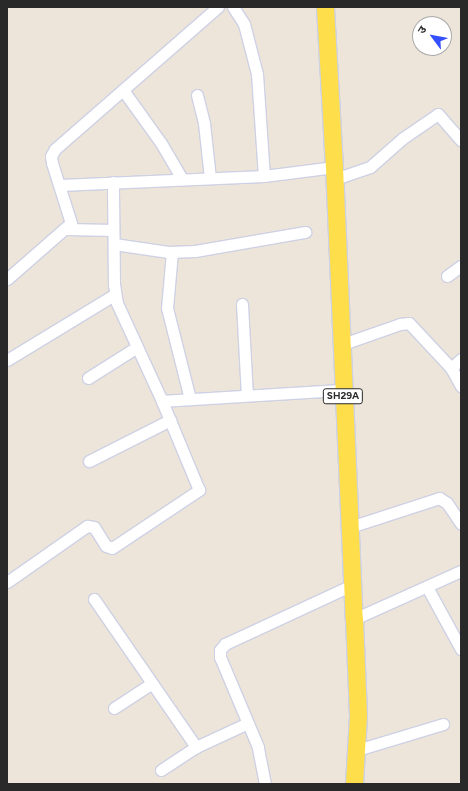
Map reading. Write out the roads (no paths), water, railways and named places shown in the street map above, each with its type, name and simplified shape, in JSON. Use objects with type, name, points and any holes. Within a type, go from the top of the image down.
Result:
[{"type":"main road","name":"SH29A","points":[[325,7],[335,173],[340,345],[354,619],[357,750],[354,784]]},
{"type":"street","points":[[7,279],[67,229],[72,218],[52,163],[52,153],[218,7]]},
{"type":"street","points":[[233,7],[244,24],[257,74],[264,176]]},
{"type":"street","points":[[123,90],[161,143],[182,179]]},
{"type":"street","points":[[197,96],[204,123],[210,178]]},
{"type":"street","points":[[60,185],[335,173],[370,167],[403,138],[438,114],[461,140]]},
{"type":"street","points":[[7,582],[87,526],[94,527],[106,546],[112,548],[198,492],[199,485],[114,295],[113,182]]},
{"type":"street","points":[[67,229],[113,230]]},
{"type":"street","points":[[114,244],[172,252],[223,248],[305,232]]},
{"type":"street","points":[[172,252],[167,308],[190,399]]},
{"type":"street","points":[[447,276],[461,266]]},
{"type":"street","points":[[7,360],[114,295]]},
{"type":"street","points":[[242,304],[247,395]]},
{"type":"street","points":[[340,345],[400,324],[409,323],[451,368],[461,386]]},
{"type":"street","points":[[88,378],[137,347]]},
{"type":"street","points":[[451,368],[461,359]]},
{"type":"street","points":[[162,401],[343,390]]},
{"type":"street","points":[[89,461],[170,420]]},
{"type":"street","points":[[350,527],[439,498],[447,503],[461,524]]},
{"type":"street","points":[[354,619],[461,571]]},
{"type":"street","points":[[265,784],[260,753],[220,657],[222,647],[352,585]]},
{"type":"street","points":[[427,586],[461,649]]},
{"type":"street","points":[[94,599],[196,747]]},
{"type":"street","points":[[114,708],[152,683]]},
{"type":"street","points":[[162,770],[196,747],[248,723]]},
{"type":"street","points":[[357,750],[444,724]]}]
